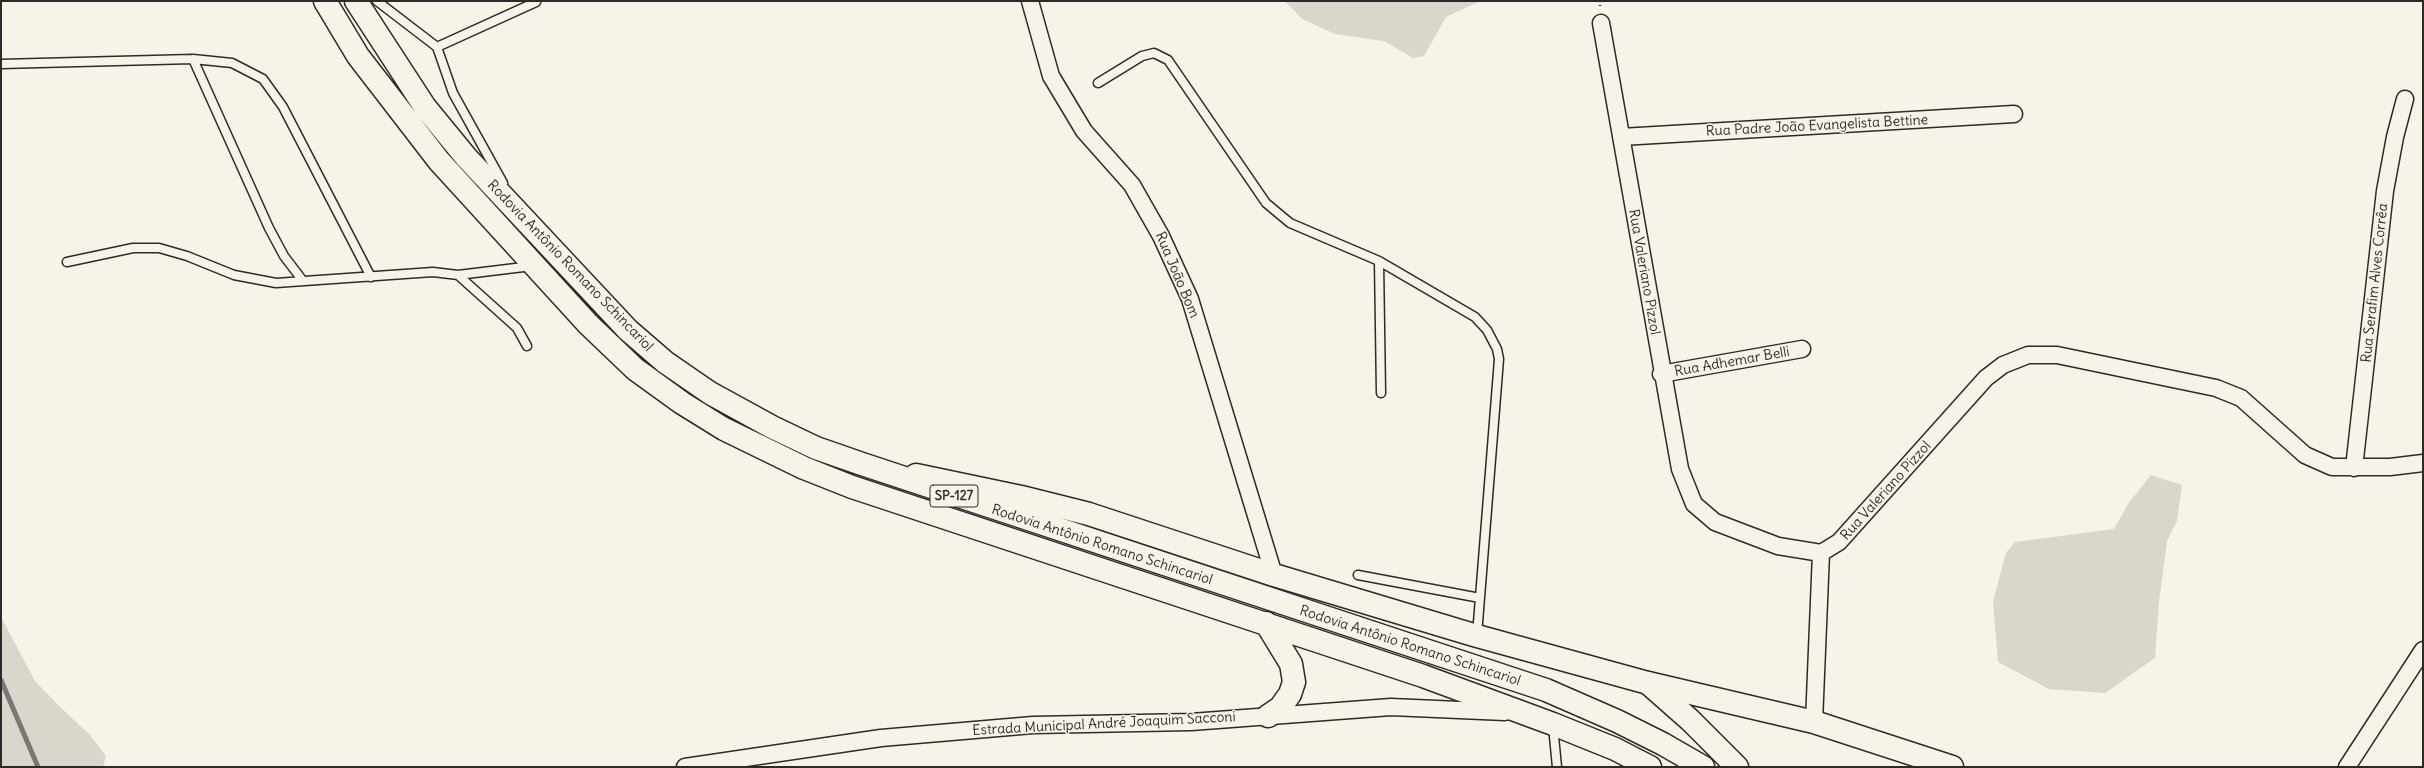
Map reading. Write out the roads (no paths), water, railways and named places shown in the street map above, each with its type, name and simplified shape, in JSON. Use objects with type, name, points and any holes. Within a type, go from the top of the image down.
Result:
[{"type":"main road","name":"Rodovia Antônio Romano Schincariol","points":[[325,1],[358,56],[440,161],[588,324],[635,369],[682,403],[763,449],[852,487],[1266,623],[1525,713],[1615,749],[1650,767]]},
{"type":"main road","name":"Rodovia Antônio Romano Schincariol","points":[[356,1],[424,107],[466,157],[628,330],[664,362],[710,393],[772,427],[816,448],[1546,690],[1623,724],[1703,767]]},
{"type":"main road","points":[[862,464],[956,482],[1089,514],[1274,575],[1477,636],[1648,683],[1814,722],[1952,767]]},
{"type":"main road","points":[[1266,623],[1291,664],[1294,682],[1290,694],[1280,708],[1268,716]]},
{"type":"main road","points":[[1648,683],[1690,720],[1737,767]]},
{"type":"street","name":"Rua João Bom","points":[[1030,1],[1051,76],[1084,131],[1132,185],[1162,236],[1190,299],[1274,575]]},
{"type":"street","name":"Rua Valeriano Pizzol","points":[[1602,23],[1661,374],[1680,470],[1694,504],[1715,522],[1778,546],[1821,553],[1840,542],[1986,378],[2003,365],[2028,355],[2057,355],[2216,388],[2241,398],[2305,455],[2332,467],[2354,468],[2423,463]]},
{"type":"street","name":"Rua Serafim Alves Corrêa","points":[[2354,468],[2385,192],[2395,137],[2405,99]]},
{"type":"street","name":"Rua Padre João Evangelista Bettine","points":[[1621,138],[2014,114]]},
{"type":"street","name":"Rua Adhemar Belli","points":[[1661,374],[1802,350]]},
{"type":"street","points":[[1814,722],[1821,553]]},
{"type":"street","points":[[2347,767],[2423,650]]},
{"type":"street","name":"Estrada Municipal André Joaquim Sacconi","points":[[685,767],[881,738],[1032,725],[1191,722],[1391,707],[1525,713]]},
{"type":"lane","points":[[377,1],[437,47],[453,93],[520,214]]},
{"type":"lane","points":[[437,47],[536,2]]},
{"type":"lane","points":[[1098,83],[1142,56],[1154,53],[1168,60],[1266,203],[1290,223],[1379,261],[1475,317],[1487,330],[1497,349],[1499,359],[1477,636]]},
{"type":"lane","points":[[1,64],[193,59],[232,63],[263,78],[283,107],[371,277]]},
{"type":"lane","points":[[193,59],[269,228],[284,256],[303,281]]},
{"type":"lane","points":[[67,262],[134,248],[159,248],[187,256],[234,275],[276,283],[433,272],[458,275],[534,266]]},
{"type":"lane","points":[[1379,261],[1381,393]]},
{"type":"lane","points":[[458,275],[517,328],[526,346]]},
{"type":"lane","points":[[1358,575],[1480,598]]},
{"type":"lane","points":[[1553,724],[1557,767]]},
{"type":"waterway","points":[[1,680],[38,767]]}]
